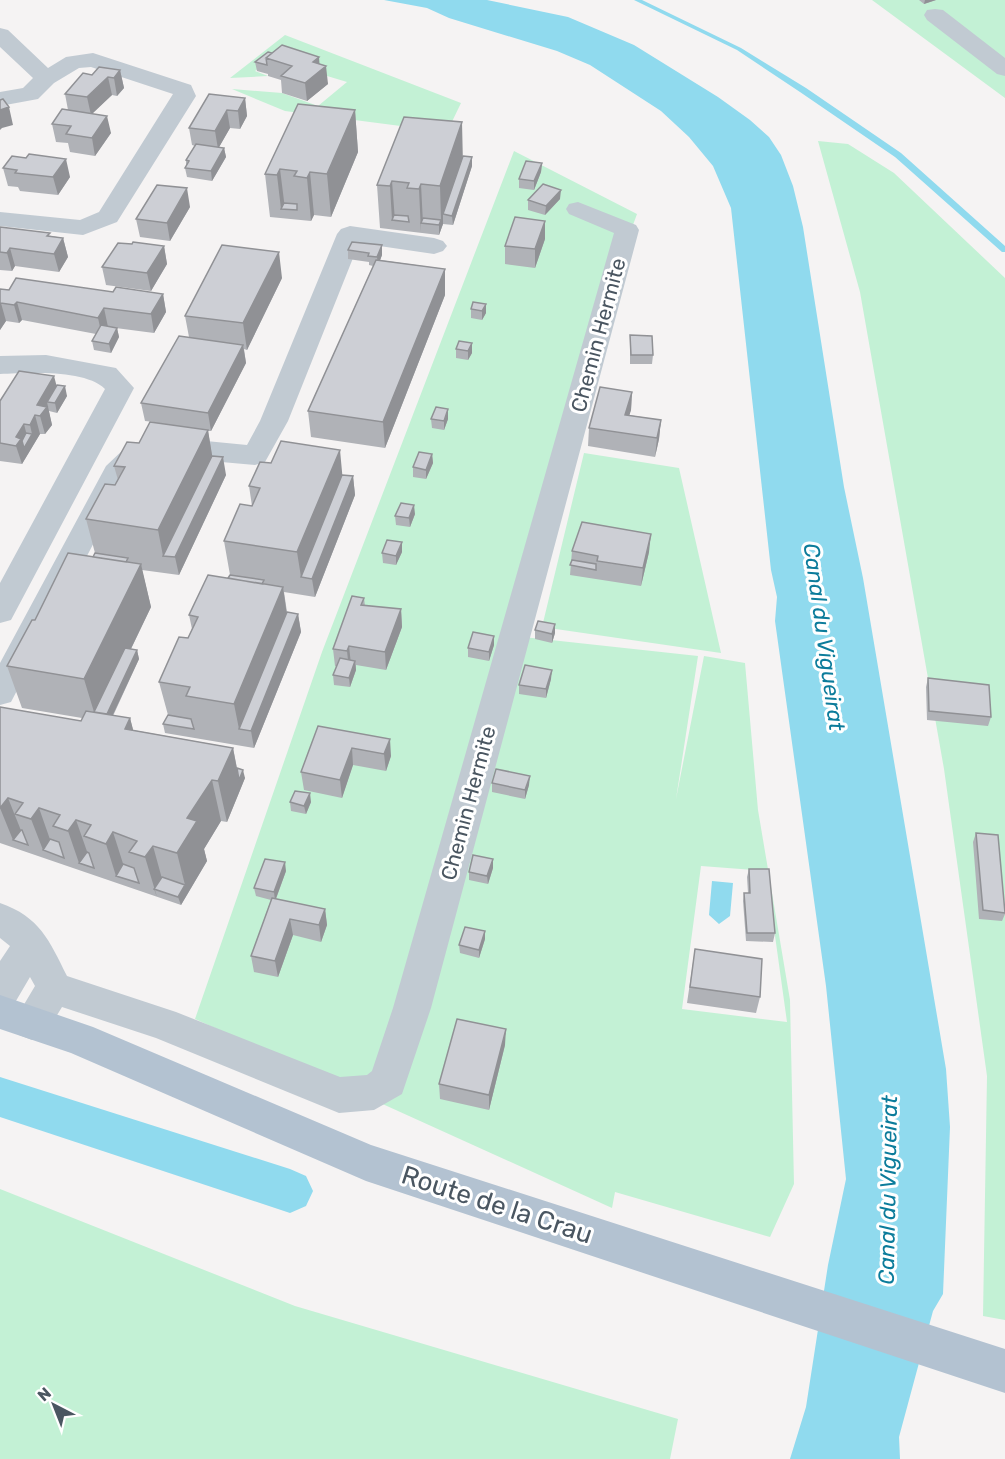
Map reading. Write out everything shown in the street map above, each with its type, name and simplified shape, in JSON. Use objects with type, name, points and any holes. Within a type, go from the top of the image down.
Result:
[{"type":"main road","name":"Route de la Crau","points":[[16,1017],[80,1039],[366,1162],[972,1360]]},
{"type":"street","points":[[935,15],[1005,69]]},
{"type":"street","points":[[0,35],[46,78]]},
{"type":"street","points":[[0,99],[30,94],[46,78],[74,63],[93,60],[183,90],[185,96],[108,217],[83,228],[0,219]]},
{"type":"street","name":"Chemin Hermite","points":[[54,988],[163,1024],[339,1095],[374,1092],[388,1082],[412,1008],[627,230],[578,209]]},
{"type":"street","points":[[0,693],[116,473],[134,456],[165,447],[255,455],[274,421],[350,234],[434,246]]},
{"type":"street","points":[[0,364],[46,364],[105,374],[120,388],[0,612]]},
{"type":"street","points":[[0,918],[32,942],[54,988],[16,1017]]},
{"type":"street","points":[[0,994],[32,942]]},
{"type":"green space","points":[[872,0],[1005,0],[1005,98]]},
{"type":"green space","points":[[285,35],[461,103],[447,132],[285,111],[232,89],[282,93],[318,106],[347,82],[271,59],[255,71],[268,76],[230,78]]},
{"type":"green space","points":[[818,141],[848,144],[894,173],[1005,278],[1005,1320],[983,1316],[987,1076],[944,769],[860,292]]},
{"type":"green space","points":[[514,151],[637,214],[595,329],[514,636],[698,656],[676,799],[704,656],[745,663],[758,810],[790,1000],[794,1184],[770,1237],[615,1192],[612,1208],[195,1019],[322,652]],"holes":[[[701,866],[766,871],[787,1022],[682,1009]]]},
{"type":"green space","points":[[584,453],[679,468],[721,653],[542,627]]},
{"type":"green space","points":[[0,1189],[295,1306],[678,1419],[670,1459],[0,1459]]},
{"type":"water","name":"Canal du Vigueirat","points":[[384,0],[487,0],[568,17],[634,45],[718,97],[750,120],[769,137],[781,155],[793,186],[803,227],[844,487],[863,578],[946,1069],[950,1127],[943,1294],[933,1311],[899,1437],[900,1459],[790,1459],[806,1407],[828,1265],[846,1179],[826,986],[775,621],[777,597],[771,570],[731,208],[713,166],[689,137],[661,111],[590,65],[557,51],[449,18],[427,8]]},
{"type":"water","points":[[712,881],[733,883],[730,916],[719,924],[709,915]]},
{"type":"building","points":[[282,45],[319,57],[313,62],[326,66],[305,83],[281,76],[292,66],[266,58]]},
{"type":"building","points":[[268,52],[272,53],[266,58],[267,65],[255,62]]},
{"type":"building","points":[[99,67],[120,70],[114,78],[108,77],[87,97],[65,94],[83,73],[92,75]]},
{"type":"building","points":[[209,94],[245,98],[238,111],[227,110],[215,131],[189,128]]},
{"type":"building","points":[[3,99],[9,107],[0,110],[0,100]]},
{"type":"building","points":[[298,104],[355,110],[327,174],[310,172],[307,178],[294,176],[297,171],[280,169],[277,175],[265,174]]},
{"type":"building","points":[[62,109],[107,116],[92,138],[66,134],[71,126],[52,124]]},
{"type":"building","points":[[404,117],[462,122],[440,186],[421,184],[419,189],[407,188],[409,183],[392,181],[390,186],[377,185]]},
{"type":"building","points":[[196,144],[224,148],[211,171],[185,168],[189,161],[186,160]]},
{"type":"building","points":[[29,154],[66,159],[53,177],[15,173],[17,170],[3,168],[12,156],[26,158]]},
{"type":"building","points":[[463,156],[472,157],[452,216],[443,214]]},
{"type":"building","points":[[526,161],[542,163],[534,181],[519,179]]},
{"type":"building","points":[[543,184],[561,190],[546,206],[528,200]]},
{"type":"building","points":[[157,185],[187,188],[167,223],[136,219]]},
{"type":"building","points":[[284,203],[297,204],[297,210],[281,209]]},
{"type":"building","points":[[394,215],[408,216],[409,222],[392,220]]},
{"type":"building","points":[[515,217],[545,221],[535,249],[505,246]]},
{"type":"building","points":[[423,218],[441,220],[439,225],[421,223]]},
{"type":"building","points":[[0,227],[50,233],[47,236],[63,238],[54,254],[10,248],[7,253],[0,252]]},
{"type":"building","points":[[133,242],[164,246],[147,273],[102,267],[118,243],[132,244]]},
{"type":"building","points":[[352,242],[382,245],[377,257],[368,256],[369,253],[348,250]]},
{"type":"building","points":[[222,245],[279,252],[243,323],[185,316]]},
{"type":"building","points":[[376,260],[445,269],[383,422],[308,411]]},
{"type":"building","points":[[16,278],[113,292],[116,287],[163,294],[151,314],[104,308],[98,318],[17,302],[14,305],[0,304],[0,289],[9,290]]},
{"type":"building","points":[[473,302],[486,304],[482,311],[471,309]]},
{"type":"building","points":[[101,325],[117,328],[109,344],[92,341]]},
{"type":"building","points":[[630,335],[652,336],[653,355],[631,355]]},
{"type":"building","points":[[179,336],[243,345],[208,413],[141,403]]},
{"type":"building","points":[[459,341],[472,343],[468,351],[456,349]]},
{"type":"building","points":[[19,371],[54,376],[37,405],[47,407],[40,416],[35,415],[30,425],[24,424],[16,437],[21,439],[16,446],[0,443],[0,401]]},
{"type":"building","points":[[57,385],[65,386],[55,403],[47,402]]},
{"type":"building","points":[[600,387],[632,392],[625,415],[661,420],[657,438],[589,428]]},
{"type":"building","points":[[436,407],[448,409],[444,421],[431,419]]},
{"type":"building","points":[[150,422],[208,430],[158,530],[86,519],[105,484],[115,485],[125,467],[114,466],[127,442],[139,443]]},
{"type":"building","points":[[26,433],[32,434],[24,448],[22,441]]},
{"type":"building","points":[[281,441],[340,450],[297,552],[224,541],[240,504],[252,506],[260,488],[249,486],[260,462],[271,463]]},
{"type":"building","points":[[419,452],[432,454],[426,470],[413,467]]},
{"type":"building","points":[[212,456],[223,457],[175,557],[163,556]]},
{"type":"building","points":[[342,475],[353,476],[312,579],[301,577]]},
{"type":"building","points":[[401,503],[414,505],[409,518],[395,516]]},
{"type":"building","points":[[582,522],[651,534],[643,568],[597,561],[598,556],[572,551]]},
{"type":"building","points":[[387,540],[402,542],[396,556],[382,553]]},
{"type":"building","points":[[68,553],[141,564],[84,679],[7,666],[32,620],[35,620]]},
{"type":"building","points":[[95,553],[128,558],[126,562],[93,557]]},
{"type":"building","points":[[572,560],[596,564],[596,570],[570,565]]},
{"type":"building","points":[[208,575],[283,587],[234,704],[186,696],[190,687],[159,682],[179,637],[188,638],[198,617],[189,615]]},
{"type":"building","points":[[230,575],[264,580],[262,584],[228,578]]},
{"type":"building","points":[[352,596],[364,598],[361,605],[401,609],[385,652],[349,646],[347,651],[333,649]]},
{"type":"building","points":[[287,612],[298,614],[251,731],[239,729]]},
{"type":"building","points":[[538,621],[555,624],[552,634],[535,630]]},
{"type":"building","points":[[473,632],[494,636],[489,652],[468,648]]},
{"type":"building","points":[[125,648],[137,650],[107,714],[94,712]]},
{"type":"building","points":[[340,658],[355,661],[349,678],[333,675]]},
{"type":"building","points":[[525,665],[552,670],[546,689],[519,685]]},
{"type":"building","points":[[928,678],[989,685],[991,717],[929,711]]},
{"type":"building","points":[[0,707],[81,721],[86,711],[130,718],[125,729],[233,748],[218,781],[212,780],[187,818],[197,821],[177,853],[153,846],[145,857],[129,852],[137,841],[113,832],[106,844],[84,836],[91,825],[76,820],[68,831],[53,826],[60,815],[39,808],[31,819],[15,814],[23,803],[8,798],[0,808]]},
{"type":"building","points":[[168,715],[191,719],[194,729],[163,724]]},
{"type":"building","points":[[318,726],[390,739],[384,754],[352,748],[340,780],[301,772]]},
{"type":"building","points":[[237,768],[243,770],[239,780]]},
{"type":"building","points":[[496,769],[530,776],[525,790],[492,783]]},
{"type":"building","points":[[295,791],[310,793],[304,806],[290,802]]},
{"type":"building","points":[[22,830],[28,845],[13,840]]},
{"type":"building","points":[[976,833],[998,835],[1005,913],[983,910]]},
{"type":"building","points":[[50,839],[59,842],[64,858],[43,850]]},
{"type":"building","points":[[87,852],[89,853],[94,868],[79,863]]},
{"type":"building","points":[[473,855],[493,859],[487,876],[469,872]]},
{"type":"building","points":[[265,859],[285,862],[274,892],[254,888]]},
{"type":"building","points":[[123,864],[134,868],[139,883],[116,876]]},
{"type":"building","points":[[749,869],[769,869],[775,933],[747,933],[744,893],[750,893]]},
{"type":"building","points":[[162,877],[185,885],[178,897],[154,889]]},
{"type":"building","points":[[272,898],[325,909],[319,925],[290,919],[275,961],[251,956]]},
{"type":"building","points":[[465,927],[485,931],[479,950],[459,945]]},
{"type":"building","points":[[695,949],[762,959],[760,997],[690,987]]},
{"type":"building","points":[[457,1019],[506,1029],[489,1095],[439,1084]]},
{"type":"waterway","points":[[637,0],[739,49],[803,90],[898,155],[1005,250]]},
{"type":"waterway","points":[[0,1097],[290,1191]]}]
